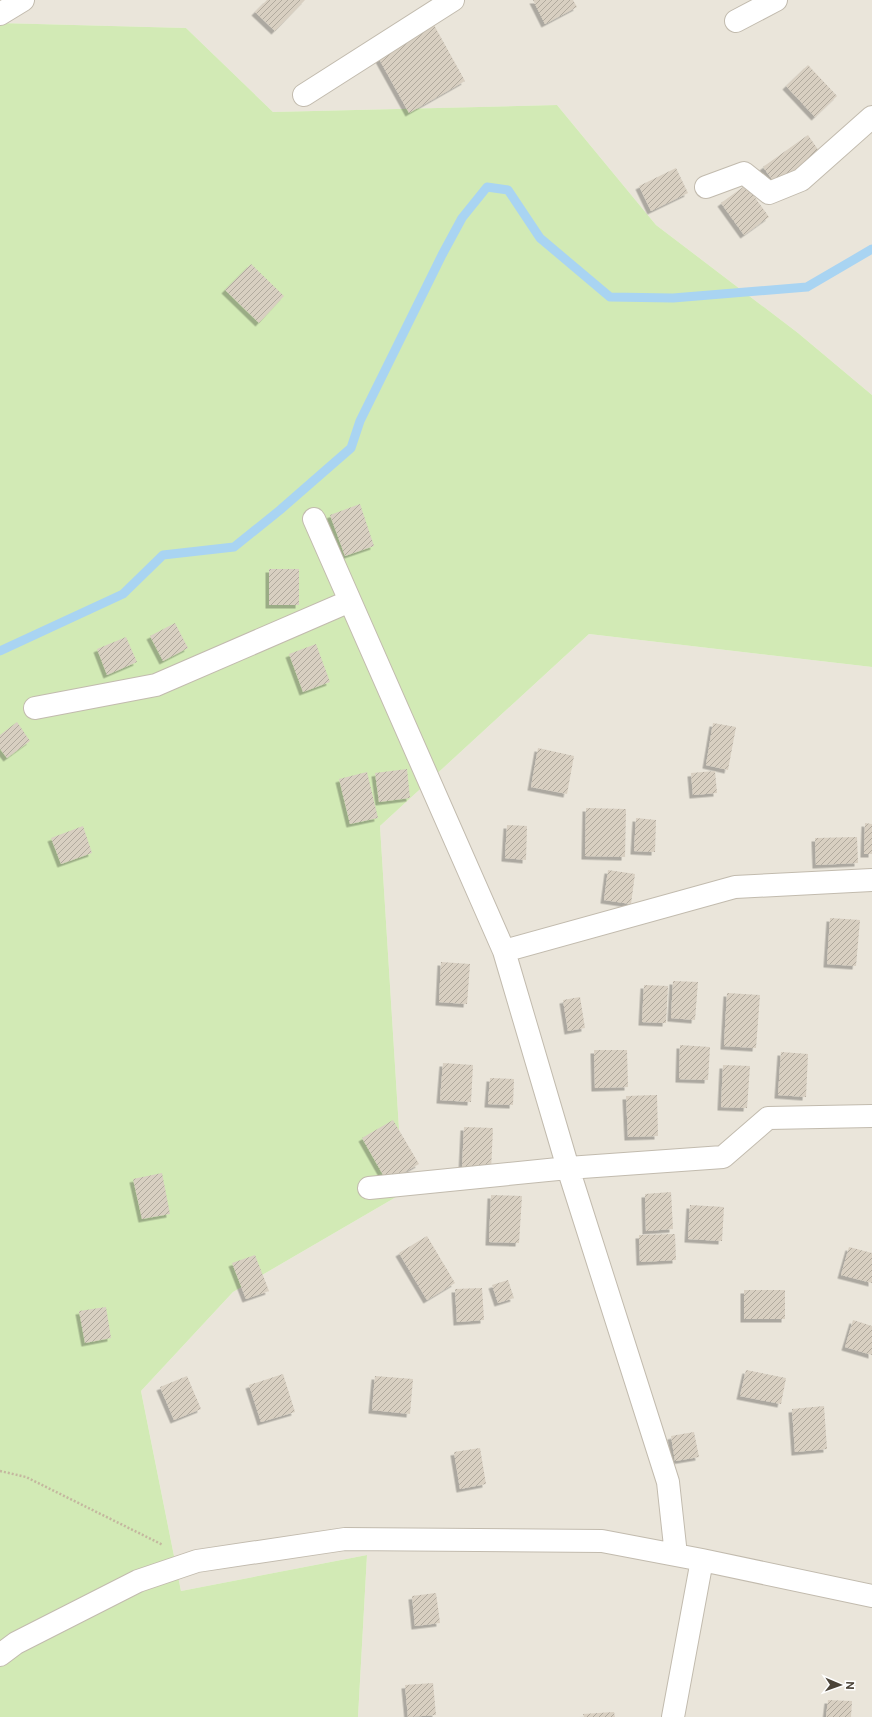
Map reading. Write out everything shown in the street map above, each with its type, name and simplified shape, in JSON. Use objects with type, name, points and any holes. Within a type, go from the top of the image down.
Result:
[{"type":"street","points":[[0,14],[23,0]]},
{"type":"street","points":[[304,95],[453,0]]},
{"type":"street","points":[[736,21],[776,0]]},
{"type":"street","points":[[706,187],[744,173],[770,193],[801,180],[872,117]]},
{"type":"street","points":[[314,519],[504,951],[568,1168],[668,1482],[676,1555]]},
{"type":"street","points":[[35,708],[156,684],[350,601]]},
{"type":"street","points":[[504,951],[735,887],[872,880]]},
{"type":"street","points":[[369,1188],[568,1168],[723,1157],[768,1118],[872,1116]]},
{"type":"street","points":[[0,1655],[16,1643],[138,1581],[197,1561],[345,1539],[602,1542],[702,1560],[872,1596]]},
{"type":"street","points":[[673,1717],[702,1560]]},
{"type":"path","points":[[0,1471],[26,1477],[197,1561]]},
{"type":"shaded area","points":[[0,0],[872,0],[872,395],[798,333],[656,225],[557,105],[273,112],[186,28],[0,23]]},
{"type":"shaded area","points":[[589,634],[872,667],[872,1717],[358,1717],[367,1555],[181,1591],[141,1391],[233,1292],[403,1193],[380,826]]},
{"type":"green space","points":[[0,23],[186,28],[273,112],[557,105],[656,225],[798,333],[872,395],[872,667],[589,634],[380,826],[403,1193],[233,1292],[141,1391],[181,1591],[367,1555],[358,1717],[0,1717]]},
{"type":"building","points":[[267,0],[305,0],[275,31],[255,12]]},
{"type":"building","points":[[533,0],[573,0],[577,7],[545,24]]},
{"type":"building","points":[[434,25],[465,81],[409,113],[378,57]]},
{"type":"building","points":[[808,65],[837,96],[815,117],[786,86]]},
{"type":"building","points":[[808,135],[823,157],[779,189],[763,167]]},
{"type":"building","points":[[676,168],[688,193],[651,211],[639,186]]},
{"type":"building","points":[[746,185],[769,217],[744,235],[721,203]]},
{"type":"building","points":[[251,264],[284,296],[259,323],[225,290]]},
{"type":"building","points":[[360,504],[374,546],[345,556],[330,515]]},
{"type":"building","points":[[269,569],[299,569],[299,605],[269,605]]},
{"type":"building","points":[[175,623],[188,648],[163,661],[150,636]]},
{"type":"building","points":[[126,637],[137,662],[107,675],[97,649]]},
{"type":"building","points":[[316,644],[330,682],[303,692],[289,654]]},
{"type":"building","points":[[17,722],[30,741],[7,758],[0,749],[0,735]]},
{"type":"building","points":[[713,723],[736,727],[728,770],[706,765]]},
{"type":"building","points":[[538,748],[574,756],[567,794],[531,787]]},
{"type":"building","points":[[407,769],[410,798],[379,802],[375,773]]},
{"type":"building","points":[[715,771],[717,793],[693,795],[691,773]]},
{"type":"building","points":[[367,772],[378,818],[350,824],[339,779]]},
{"type":"building","points":[[586,808],[626,809],[625,857],[585,856]]},
{"type":"building","points":[[636,818],[656,820],[655,852],[634,851]]},
{"type":"building","points":[[865,823],[872,824],[872,854],[864,854]]},
{"type":"building","points":[[507,825],[527,826],[526,860],[505,858]]},
{"type":"building","points":[[83,826],[92,853],[61,864],[51,838]]},
{"type":"building","points":[[857,837],[858,863],[816,865],[815,838]]},
{"type":"building","points":[[608,870],[635,874],[631,904],[604,900]]},
{"type":"building","points":[[830,918],[860,920],[856,966],[827,964]]},
{"type":"building","points":[[441,962],[470,964],[467,1004],[439,1002]]},
{"type":"building","points":[[673,981],[698,982],[695,1020],[671,1018]]},
{"type":"building","points":[[644,985],[668,986],[666,1023],[642,1022]]},
{"type":"building","points":[[727,993],[760,995],[756,1048],[724,1046]]},
{"type":"building","points":[[580,997],[585,1028],[568,1031],[563,1000]]},
{"type":"building","points":[[680,1045],[710,1047],[708,1080],[679,1079]]},
{"type":"building","points":[[594,1050],[627,1050],[628,1087],[595,1088]]},
{"type":"building","points":[[781,1052],[808,1054],[806,1097],[778,1095]]},
{"type":"building","points":[[443,1063],[473,1065],[471,1102],[440,1100]]},
{"type":"building","points":[[723,1065],[750,1066],[747,1108],[721,1107]]},
{"type":"building","points":[[490,1078],[514,1079],[513,1105],[488,1104]]},
{"type":"building","points":[[657,1095],[658,1136],[628,1137],[626,1096]]},
{"type":"building","points":[[393,1120],[419,1164],[387,1182],[362,1138]]},
{"type":"building","points":[[464,1127],[493,1128],[491,1171],[462,1169]]},
{"type":"building","points":[[162,1173],[170,1214],[142,1219],[133,1179]]},
{"type":"building","points":[[671,1192],[673,1229],[646,1231],[645,1194]]},
{"type":"building","points":[[491,1195],[522,1196],[519,1243],[489,1242]]},
{"type":"building","points":[[690,1205],[724,1207],[722,1241],[688,1239]]},
{"type":"building","points":[[675,1234],[676,1260],[640,1262],[639,1235]]},
{"type":"building","points":[[427,1236],[455,1283],[427,1300],[399,1253]]},
{"type":"building","points":[[849,1247],[872,1253],[872,1283],[841,1275]]},
{"type":"building","points":[[255,1255],[269,1291],[246,1299],[232,1263]]},
{"type":"building","points":[[508,1280],[514,1298],[498,1303],[492,1285]]},
{"type":"building","points":[[482,1288],[484,1320],[457,1322],[455,1289]]},
{"type":"building","points":[[744,1290],[785,1290],[785,1319],[744,1319]]},
{"type":"building","points":[[106,1307],[111,1338],[85,1343],[79,1311]]},
{"type":"building","points":[[853,1320],[872,1326],[872,1355],[845,1347]]},
{"type":"building","points":[[746,1370],[786,1378],[781,1404],[740,1396]]},
{"type":"building","points":[[283,1374],[295,1412],[261,1422],[249,1385]]},
{"type":"building","points":[[187,1376],[201,1409],[174,1420],[160,1387]]},
{"type":"building","points":[[375,1376],[413,1379],[410,1414],[372,1410]]},
{"type":"building","points":[[824,1406],[827,1449],[795,1452],[792,1409]]},
{"type":"building","points":[[694,1432],[699,1457],[675,1461],[671,1436]]},
{"type":"building","points":[[480,1448],[486,1484],[460,1489],[454,1452]]},
{"type":"building","points":[[436,1593],[440,1623],[415,1626],[412,1596]]},
{"type":"building","points":[[433,1683],[436,1715],[408,1717],[405,1685]]},
{"type":"building","points":[[828,1700],[852,1701],[851,1717],[826,1717]]},
{"type":"building","points":[[614,1712],[615,1717],[584,1717],[583,1714]]},
{"type":"waterway","points":[[0,651],[123,594],[163,555],[234,547],[280,510],[351,448],[360,421],[442,255],[462,218],[487,187],[508,190],[540,238],[610,297],[673,298],[807,287],[872,249]]}]
